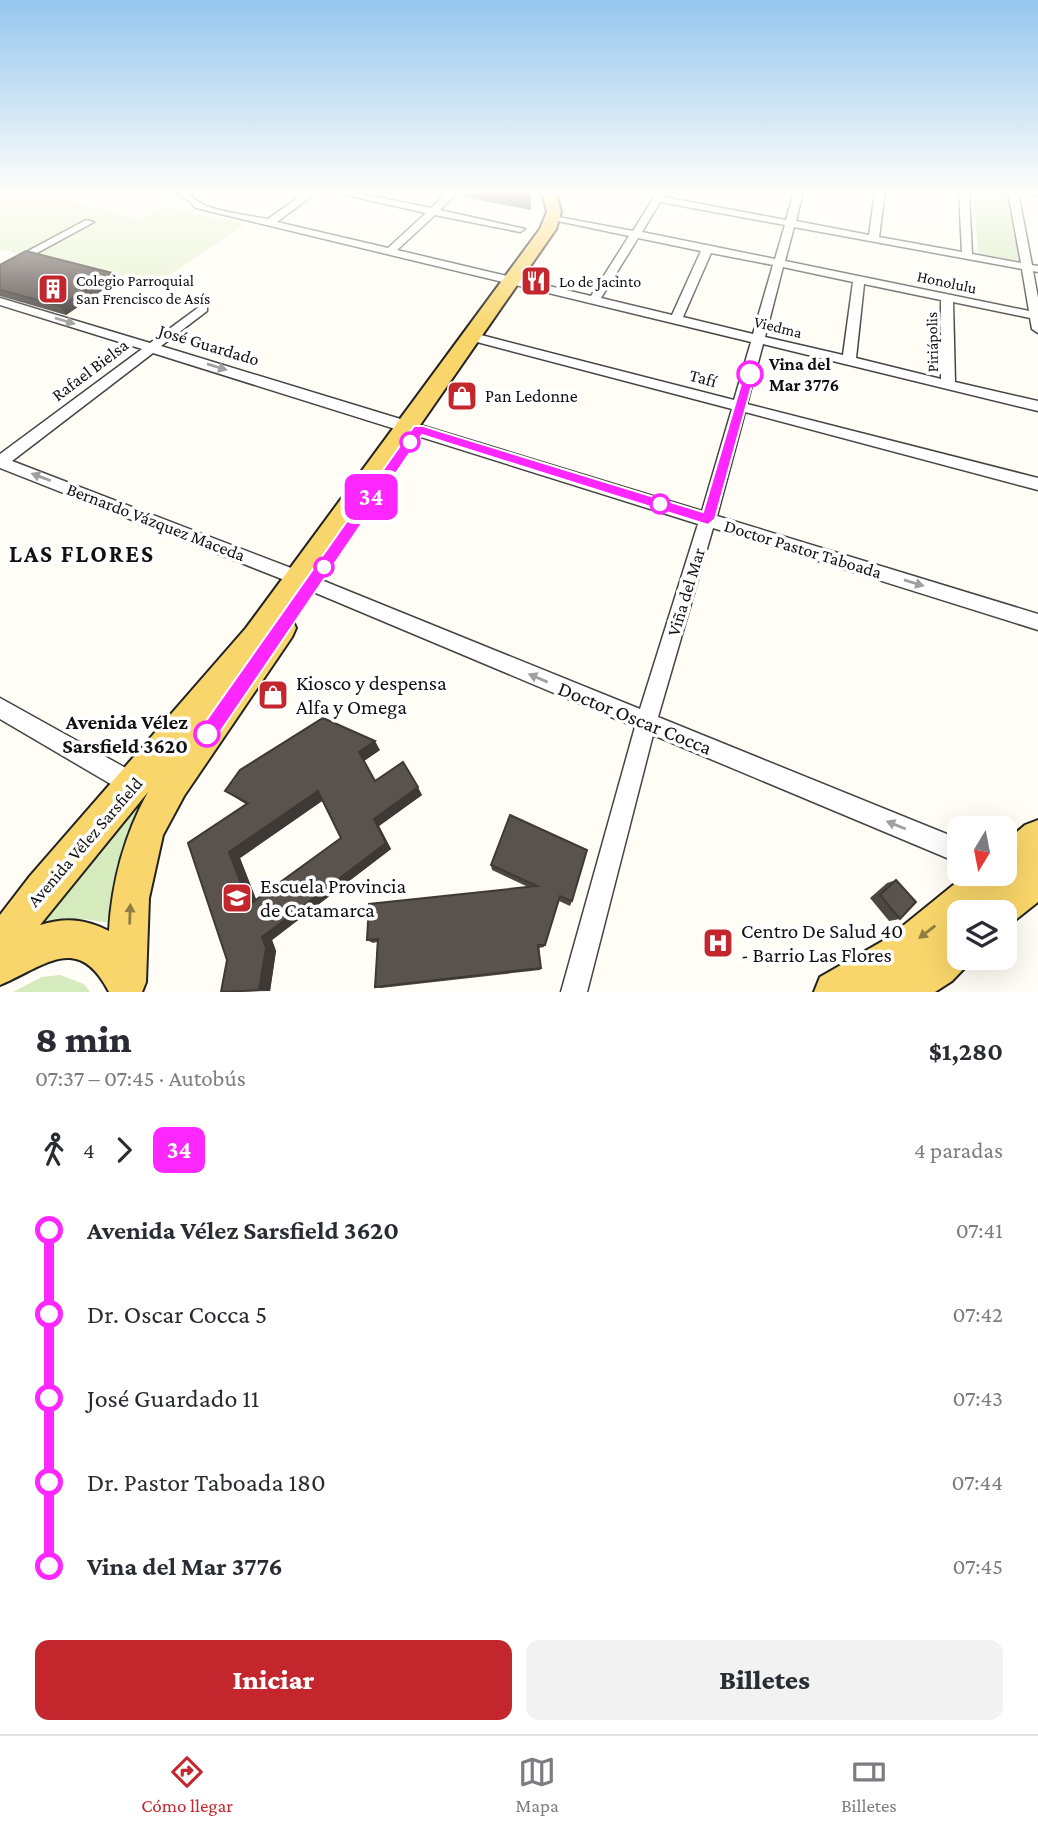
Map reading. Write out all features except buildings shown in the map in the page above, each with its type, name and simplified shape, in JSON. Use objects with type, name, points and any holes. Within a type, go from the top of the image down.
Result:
[{"type":"main road","name":"Avenida Vélez Sarsfield","points":[[413,427],[481,340],[542,238]]},
{"type":"main road","name":"Avenida Vélez Sarsfield","points":[[128,987],[130,898],[138,857],[148,828],[172,784],[305,581],[515,281],[551,238]]},
{"type":"main road","name":"Avenida Vélez Sarsfield","points":[[0,947],[43,889],[305,581]]},
{"type":"main road","points":[[1017,857],[1038,838]]},
{"type":"main road","points":[[1012,900],[1038,877]]},
{"type":"main road","points":[[835,992],[902,952],[982,886]]},
{"type":"main road","points":[[0,965],[39,944],[78,938],[94,943],[108,952],[128,987]]},
{"type":"main road","points":[[897,992],[947,959]]},
{"type":"street","points":[[0,270],[59,238]]},
{"type":"street","name":"Viedma","points":[[335,238],[1038,406]]},
{"type":"street","points":[[390,251],[404,238]]},
{"type":"street","points":[[594,300],[633,238]]},
{"type":"street","name":"Honolulu","points":[[656,238],[1037,316]]},
{"type":"street","name":"Viña del Mar","points":[[573,992],[646,723],[708,519],[787,238]]},
{"type":"street","points":[[876,238],[1033,268]]},
{"type":"street","points":[[966,238],[967,256]]},
{"type":"street","points":[[1025,238],[1033,268],[1038,329]]},
{"type":"street","points":[[676,319],[706,249]]},
{"type":"street","points":[[849,362],[859,280]]},
{"type":"street","name":"Piriápolis","points":[[947,298],[948,385]]},
{"type":"street","name":"José Guardado","points":[[0,301],[413,427]]},
{"type":"street","name":"Rafael Bielsa","points":[[0,462],[203,309]]},
{"type":"street","name":"Tafí","points":[[481,340],[1038,484]]},
{"type":"street","name":"Doctor Pastor Taboada","points":[[413,427],[1038,622]]},
{"type":"street","name":"Bernardo Vázquez Maceda","points":[[0,462],[305,581]]},
{"type":"street","name":"Doctor Oscar Cocca","points":[[305,581],[947,846]]},
{"type":"street","points":[[0,708],[134,785]]},
{"type":"green space","points":[[0,238],[224,238],[148,289],[0,249]]},
{"type":"green space","points":[[977,238],[1015,238],[1019,261],[978,253]]},
{"type":"green space","points":[[217,702],[117,883],[109,923],[84,919],[37,926]]},
{"type":"green space","points":[[60,975],[84,984],[90,992],[13,992],[42,977]]},
{"type":"bus line","name":"34","points":[[207,734],[246,682],[419,429],[708,519],[750,374]]},
{"type":"place","name":"Lo de Jacinto","points":[[536,281]]},
{"type":"place","name":"Colegio Parroquial San Frencisco de Asís","points":[[53,289]]},
{"type":"place","name":"Vina del Mar 3776","points":[[750,374]]},
{"type":"place","name":"Pan Ledonne","points":[[462,396]]},
{"type":"place","name":"Kiosco y despensa Alfa y Omega","points":[[273,695]]},
{"type":"place","name":"Avenida Vélez Sarsfield 3620","points":[[207,734]]},
{"type":"place","name":"Escuela Provincia de Catamarca","points":[[237,898]]},
{"type":"place","name":"Centro De Salud 40 - Barrio Las Flores","points":[[718,943]]},
{"type":"district","name":"LAS FLORES","points":[[82,553]]}]
